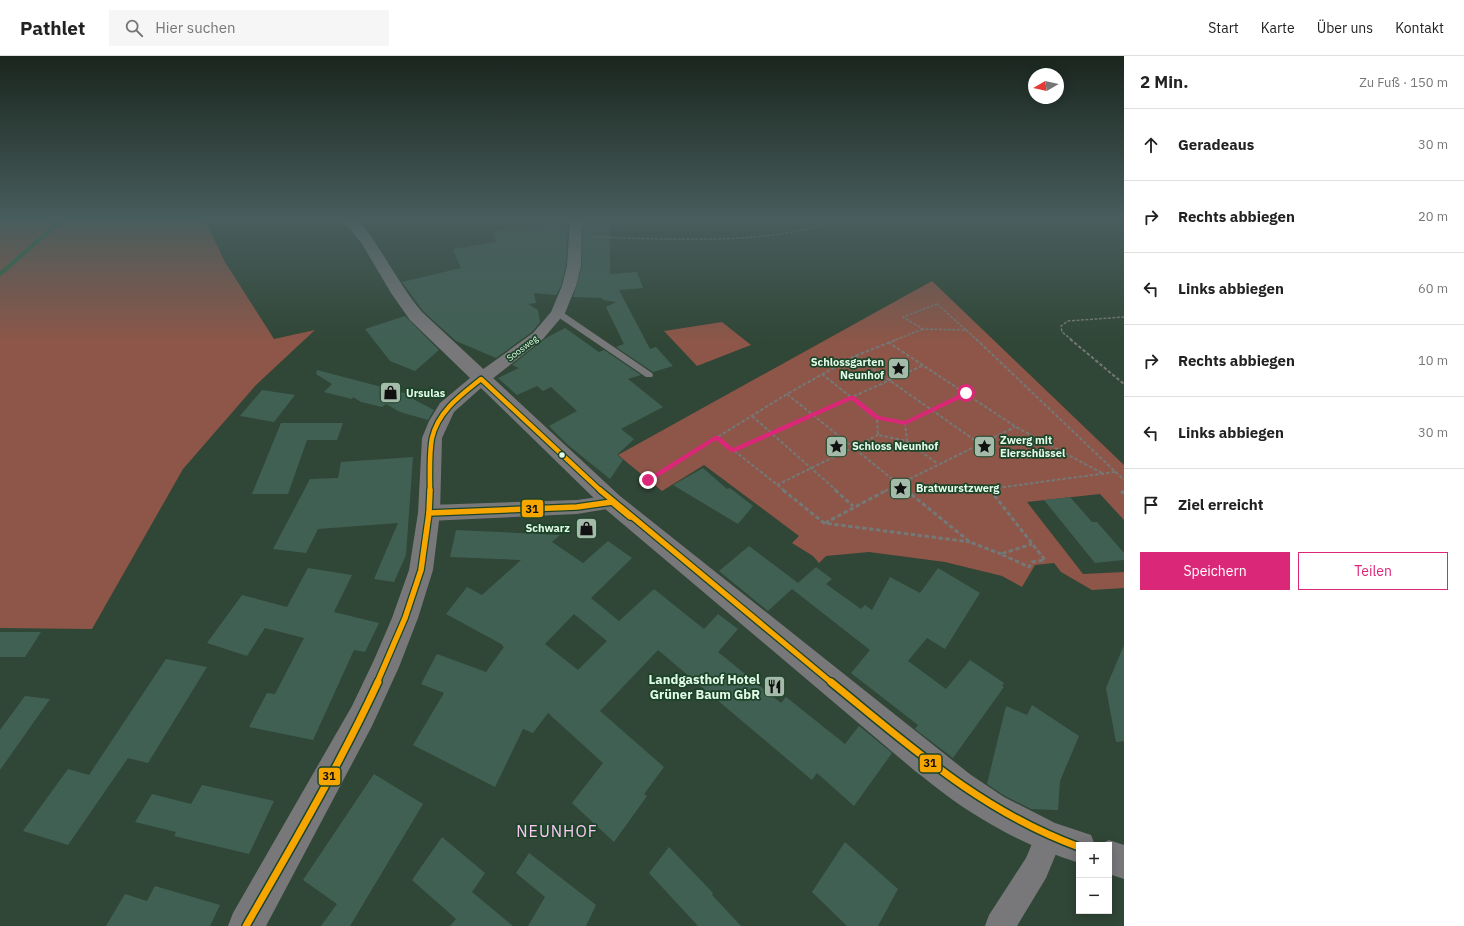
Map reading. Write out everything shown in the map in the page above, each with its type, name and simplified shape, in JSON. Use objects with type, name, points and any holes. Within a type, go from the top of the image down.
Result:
[{"type":"street","points":[[378,261],[394,288],[410,309],[481,379],[612,502],[932,764],[993,808],[1049,837],[1076,846]]},
{"type":"street","name":"Soosweg","points":[[481,379],[538,336],[558,313],[569,286],[574,261]]},
{"type":"street","points":[[246,926],[275,876],[362,716],[385,667],[405,618],[421,570],[429,513],[432,438],[439,421],[447,408],[458,397],[481,379]]},
{"type":"street","points":[[429,513],[577,507],[612,502]]},
{"type":"street","points":[[1000,926],[1036,868],[1049,837]]},
{"type":"street","points":[[1112,858],[1124,862]]},
{"type":"lane","points":[[558,313],[650,375]]},
{"type":"path","points":[[923,329],[903,317],[937,304],[1124,480]]},
{"type":"path","points":[[1124,317],[1068,321],[1061,326],[1062,332],[1124,384]]},
{"type":"path","points":[[648,480],[787,394],[855,356],[923,329],[966,330]]},
{"type":"path","points":[[888,342],[925,365],[1016,427],[1102,473]]},
{"type":"path","points":[[855,356],[980,444]]},
{"type":"path","points":[[733,450],[925,365]]},
{"type":"path","points":[[822,374],[877,418],[905,423],[966,393]]},
{"type":"path","points":[[787,394],[970,542]]},
{"type":"path","points":[[752,416],[853,507]]},
{"type":"path","points":[[877,418],[878,436]]},
{"type":"path","points":[[905,423],[907,441]]},
{"type":"path","points":[[824,523],[938,464],[1016,427]]},
{"type":"path","points":[[777,485],[878,436],[907,441],[938,464]]},
{"type":"path","points":[[717,437],[824,523],[970,542],[1029,567],[1032,562],[1045,560],[989,489],[1115,472]]},
{"type":"path","points":[[1001,554],[1032,544]]},
{"type":"path","points":[[1037,561],[1040,564]]},
{"type":"shaded area","points":[[0,261],[224,261],[274,339],[315,330],[256,385],[183,469],[92,629],[0,628]]},
{"type":"shaded area","name":"Schlossgarten Neunhof","points":[[932,281],[1124,465],[1124,520],[1100,494],[1027,502],[1083,574],[1124,572],[1124,588],[1092,590],[1061,572],[1054,563],[1035,565],[1022,587],[1002,576],[945,562],[869,552],[826,556],[819,563],[813,556],[792,543],[799,536],[704,465],[662,491],[618,455]]},
{"type":"shaded area","points":[[722,322],[751,345],[697,366],[664,331]]},
{"type":"building","points":[[458,261],[566,261],[561,286],[556,295],[534,293],[536,303],[528,304],[538,310],[540,322],[532,332],[496,358],[456,341],[423,311],[402,282],[461,268]]},
{"type":"building","points":[[582,261],[610,261],[610,274],[637,272],[643,288],[619,290],[650,349],[656,347],[673,366],[653,372],[616,347],[624,344],[606,307],[616,302],[603,300],[602,298],[573,297]]},
{"type":"building","points":[[405,316],[439,350],[415,371],[390,361],[365,329]]},
{"type":"building","points":[[565,328],[599,352],[604,350],[641,375],[628,379],[663,407],[621,429],[634,439],[617,455],[623,460],[610,479],[568,445],[549,426],[577,411],[551,387],[543,391],[537,386],[517,395],[498,378],[519,368],[512,365],[546,338]]},
{"type":"building","points":[[317,370],[416,396],[413,399],[434,410],[428,420],[400,412],[386,404],[382,407],[361,402],[353,397],[352,399],[324,392],[332,384],[316,374]]},
{"type":"building","points":[[262,390],[295,395],[274,422],[240,416]]},
{"type":"building","points":[[281,423],[343,423],[337,440],[307,440],[288,494],[252,494]]},
{"type":"building","points":[[413,457],[406,555],[394,582],[374,579],[398,523],[318,529],[306,553],[273,549],[310,479],[338,478],[341,462]]},
{"type":"building","points":[[703,468],[727,489],[730,488],[753,506],[738,524],[673,485]]},
{"type":"building","points":[[1070,497],[1092,522],[1097,522],[1124,553],[1124,560],[1095,563],[1044,500]]},
{"type":"building","points":[[456,530],[560,535],[552,542],[583,563],[608,541],[632,558],[591,598],[619,621],[654,589],[704,629],[718,614],[738,629],[718,652],[781,703],[786,697],[845,744],[859,726],[892,753],[854,806],[817,773],[812,780],[658,650],[600,711],[664,767],[644,794],[647,796],[614,842],[572,803],[603,763],[548,713],[533,733],[523,729],[495,787],[413,745],[444,693],[421,684],[437,654],[486,672],[504,647],[502,646],[503,645],[446,614],[467,587],[482,595],[521,560],[450,557]],"holes":[[[574,614],[607,641],[578,670],[545,644]]]},
{"type":"building","points":[[749,546],[798,583],[816,567],[832,579],[826,584],[861,609],[865,605],[872,610],[890,577],[920,593],[938,568],[980,593],[945,649],[927,638],[908,661],[946,689],[970,660],[1004,683],[1002,686],[1004,687],[953,758],[915,729],[918,725],[851,673],[870,650],[792,589],[768,611],[719,571]]},
{"type":"building","points":[[308,568],[352,575],[334,612],[379,623],[365,652],[354,650],[313,740],[249,727],[267,693],[275,694],[304,638],[265,628],[247,656],[207,643],[242,595],[287,607]]},
{"type":"building","points":[[0,632],[41,632],[25,657],[0,657]]},
{"type":"building","points":[[1124,645],[1124,741],[1116,742],[1106,688]]},
{"type":"building","points":[[166,659],[207,667],[148,763],[128,758],[68,845],[23,831],[68,769],[89,775]]},
{"type":"building","points":[[25,696],[50,699],[0,770],[0,730]]},
{"type":"building","points":[[1032,705],[1079,736],[1060,781],[1058,810],[1031,809],[1005,796],[987,784],[1006,706],[1027,715]]},
{"type":"building","points":[[374,774],[423,804],[350,926],[321,926],[337,904],[303,880]]},
{"type":"building","points":[[202,785],[274,801],[249,854],[174,836],[176,832],[135,822],[152,794],[191,804]]},
{"type":"building","points":[[442,837],[485,873],[472,892],[513,926],[450,926],[456,919],[412,880]]},
{"type":"building","points":[[845,842],[898,889],[878,926],[847,926],[812,892]]},
{"type":"building","points":[[669,847],[713,893],[712,895],[741,926],[698,926],[649,873]]},
{"type":"building","points":[[529,853],[596,905],[586,926],[528,926],[545,897],[516,873]]},
{"type":"building","points":[[155,886],[220,905],[210,926],[106,926],[125,894],[147,901]]},
{"type":"waterway","points":[[0,274],[15,261]]},
{"type":"transit line","name":"31","points":[[246,926],[275,876],[362,716],[385,667],[405,618],[421,570],[429,513],[432,438],[439,421],[447,408],[458,397],[481,379],[612,502],[926,760],[980,799],[999,810],[1037,830],[1076,846]]},
{"type":"transit line","name":"31","points":[[429,513],[577,507],[612,502],[630,517]]},
{"type":"place","name":"Schlossgarten Neunhof","points":[[899,368]]},
{"type":"place","name":"Ursulas","points":[[390,393]]},
{"type":"place","name":"Schloss Neunhof","points":[[837,446]]},
{"type":"place","name":"Zwerg mit Eierschüssel","points":[[985,446]]},
{"type":"place","name":"Bratwurstzwerg","points":[[900,488]]},
{"type":"place","name":"Schwarz","points":[[586,528]]},
{"type":"place","name":"Landgasthof Hotel Grüner Baum GbR","points":[[775,686]]},
{"type":"district","name":"NEUNHOF","points":[[557,831]]},
{"type":"route","points":[[648,480],[717,437],[733,450],[852,398],[877,418],[905,423],[966,393]]}]
